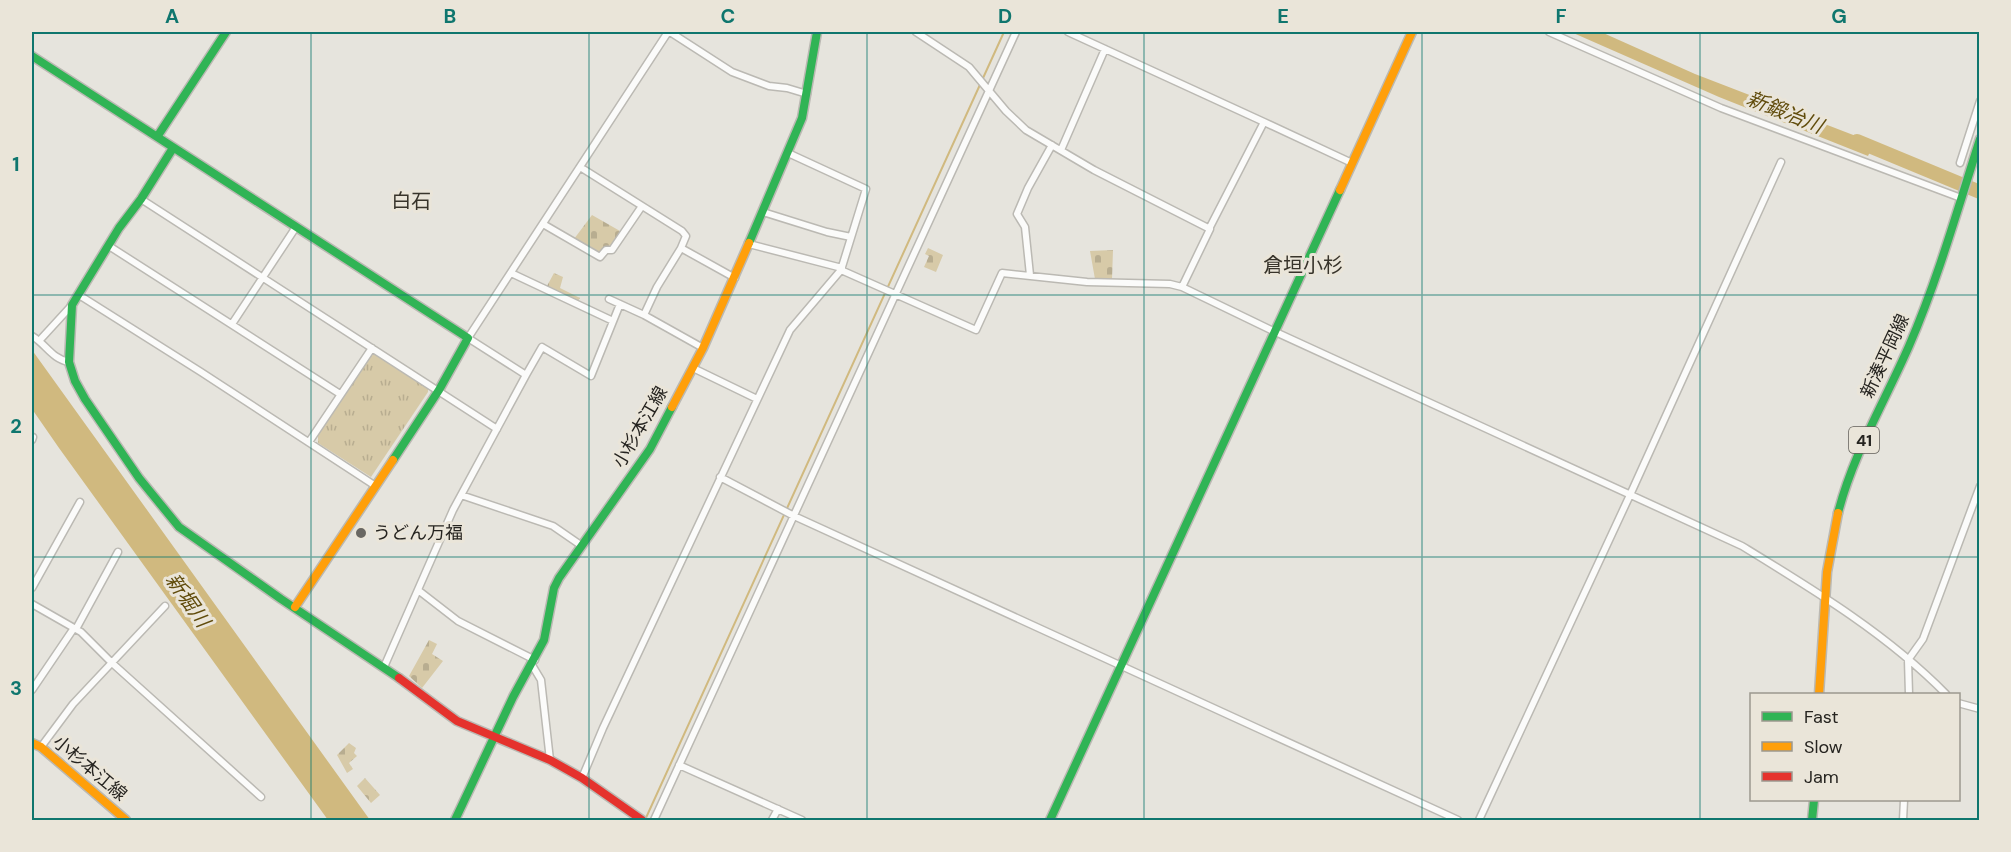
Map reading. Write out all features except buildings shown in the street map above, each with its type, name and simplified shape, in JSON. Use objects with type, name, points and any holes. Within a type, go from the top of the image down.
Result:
[{"type":"street","points":[[157,137],[226,32]]},
{"type":"street","points":[[295,607],[439,390],[468,338],[669,32],[732,72],[769,86],[807,94]]},
{"type":"street","name":"小杉本江線","points":[[455,820],[513,697],[544,640],[554,588],[563,571],[650,449],[703,348],[802,118],[817,32]]},
{"type":"street","points":[[916,32],[969,67],[1006,111],[1026,130],[1209,229]]},
{"type":"street","points":[[654,820],[1016,32]]},
{"type":"street","points":[[1068,32],[1352,163]]},
{"type":"street","points":[[1050,820],[1412,32]]},
{"type":"street","points":[[1549,32],[1721,108],[1961,198]]},
{"type":"street","points":[[1061,150],[1105,49]]},
{"type":"street","points":[[32,56],[526,375]]},
{"type":"street","points":[[1960,163],[1980,100]]},
{"type":"street","points":[[1182,287],[1264,122]]},
{"type":"street","name":"新湊平岡線","points":[[1819,693],[1824,598],[1840,500],[1862,444],[1908,347],[1930,294],[1980,139]]},
{"type":"street","points":[[1030,275],[1025,227],[1017,214],[1028,188],[1052,145]]},
{"type":"street","points":[[39,341],[79,295],[119,228],[141,199],[173,148]]},
{"type":"street","points":[[582,778],[603,728],[790,330],[842,269],[866,189],[788,153]]},
{"type":"street","points":[[1479,820],[1781,162]]},
{"type":"street","points":[[580,167],[682,231],[686,236],[644,315]]},
{"type":"street","points":[[141,199],[497,429]]},
{"type":"street","points":[[543,224],[600,257],[606,250],[612,250],[642,206]]},
{"type":"street","points":[[763,212],[851,237]]},
{"type":"street","points":[[232,324],[296,227]]},
{"type":"street","points":[[749,244],[842,269],[976,330],[1002,273],[1087,282],[1170,284],[1182,287],[1742,546],[1824,598],[1899,650],[1946,693]]},
{"type":"street","points":[[109,246],[340,394]]},
{"type":"street","points":[[681,248],[735,278]]},
{"type":"street","points":[[511,273],[613,321]]},
{"type":"street","points":[[79,295],[374,485]]},
{"type":"street","points":[[609,299],[644,315],[703,348]]},
{"type":"street","points":[[72,304],[69,362],[75,381],[139,478],[179,527],[384,667],[457,721],[550,760],[582,778],[642,820]]},
{"type":"street","points":[[384,667],[461,495],[542,347],[591,376],[620,304]]},
{"type":"street","points":[[32,336],[61,361],[69,362]]},
{"type":"street","points":[[309,442],[372,348]]},
{"type":"street","points":[[693,368],[757,399]]},
{"type":"street","points":[[720,477],[794,516],[1458,820]]},
{"type":"street","points":[[1909,693],[1908,660],[1923,639],[1980,486]]},
{"type":"street","points":[[461,495],[553,526],[582,546]]},
{"type":"street","points":[[32,588],[80,502]]},
{"type":"street","points":[[32,690],[75,629],[118,552]]},
{"type":"street","points":[[418,590],[458,621],[534,662],[541,680],[550,760]]},
{"type":"street","points":[[32,604],[81,632],[112,663],[261,797]]},
{"type":"street","points":[[41,747],[73,704],[165,606]]},
{"type":"street","points":[[1960,703],[1980,709]]},
{"type":"street","name":"小杉本江線","points":[[32,743],[41,747],[126,820]]},
{"type":"street","points":[[679,765],[802,820]]},
{"type":"street","points":[[1812,820],[1814,801]]},
{"type":"street","points":[[1903,820],[1904,801]]},
{"type":"street","points":[[772,820],[778,809]]},
{"type":"green space","points":[[592,215],[620,231],[611,248],[605,246],[600,254],[574,239]]},
{"type":"green space","points":[[928,248],[943,255],[936,272],[924,267],[929,256],[925,254]]},
{"type":"green space","points":[[1113,250],[1112,279],[1095,279],[1090,251]]},
{"type":"green space","points":[[554,273],[563,277],[560,288],[580,298],[578,301],[547,286]]},
{"type":"green space","points":[[375,354],[428,389],[428,392],[371,477],[318,443],[318,435],[371,356]]},
{"type":"green space","points":[[429,640],[437,644],[432,654],[443,661],[422,688],[409,676]]},
{"type":"green space","points":[[349,743],[356,748],[354,753],[357,756],[349,763],[353,769],[347,773],[337,755]]},
{"type":"green space","points":[[365,778],[380,795],[371,803],[357,786]]},
{"type":"water","points":[[1571,32],[1601,32],[1695,74],[1874,143],[1868,156],[1719,97]]},
{"type":"water","name":"新堀川","points":[[32,350],[370,820],[328,820],[59,448],[32,409]]},
{"type":"waterway","points":[[645,820],[1004,32]]},
{"type":"waterway","name":"新鍛冶川","points":[[1857,141],[1980,192]]},
{"type":"traffic: fast","points":[[157,137],[226,32]]},
{"type":"traffic: fast","points":[[749,243],[802,118],[817,32]]},
{"type":"traffic: fast","points":[[32,56],[468,338],[439,390],[393,460]]},
{"type":"traffic: fast","points":[[1838,513],[1852,470],[1909,346],[1929,295],[1980,139]]},
{"type":"traffic: fast","points":[[173,148],[141,199],[119,228],[72,305],[69,362],[75,381],[139,478],[179,527],[399,678]]},
{"type":"traffic: fast","points":[[1050,820],[1340,190]]},
{"type":"traffic: fast","points":[[455,820],[513,697],[544,640],[554,588],[559,578],[650,449],[672,407]]},
{"type":"traffic: fast","points":[[1812,820],[1814,801]]},
{"type":"traffic: slow","points":[[1340,190],[1412,32]]},
{"type":"traffic: slow","points":[[672,407],[703,348],[749,243]]},
{"type":"traffic: slow","points":[[295,607],[393,460]]},
{"type":"traffic: slow","points":[[1819,693],[1827,572],[1838,513]]},
{"type":"traffic: slow","points":[[32,743],[41,747],[126,820]]},
{"type":"traffic: jam","points":[[399,678],[457,721],[550,760],[582,778],[642,820]]},
{"type":"place","name":"うどん万福","points":[[361,533]]},
{"type":"district","name":"白石","points":[[411,201]]},
{"type":"district","name":"倉垣小杉","points":[[1303,265]]}]
